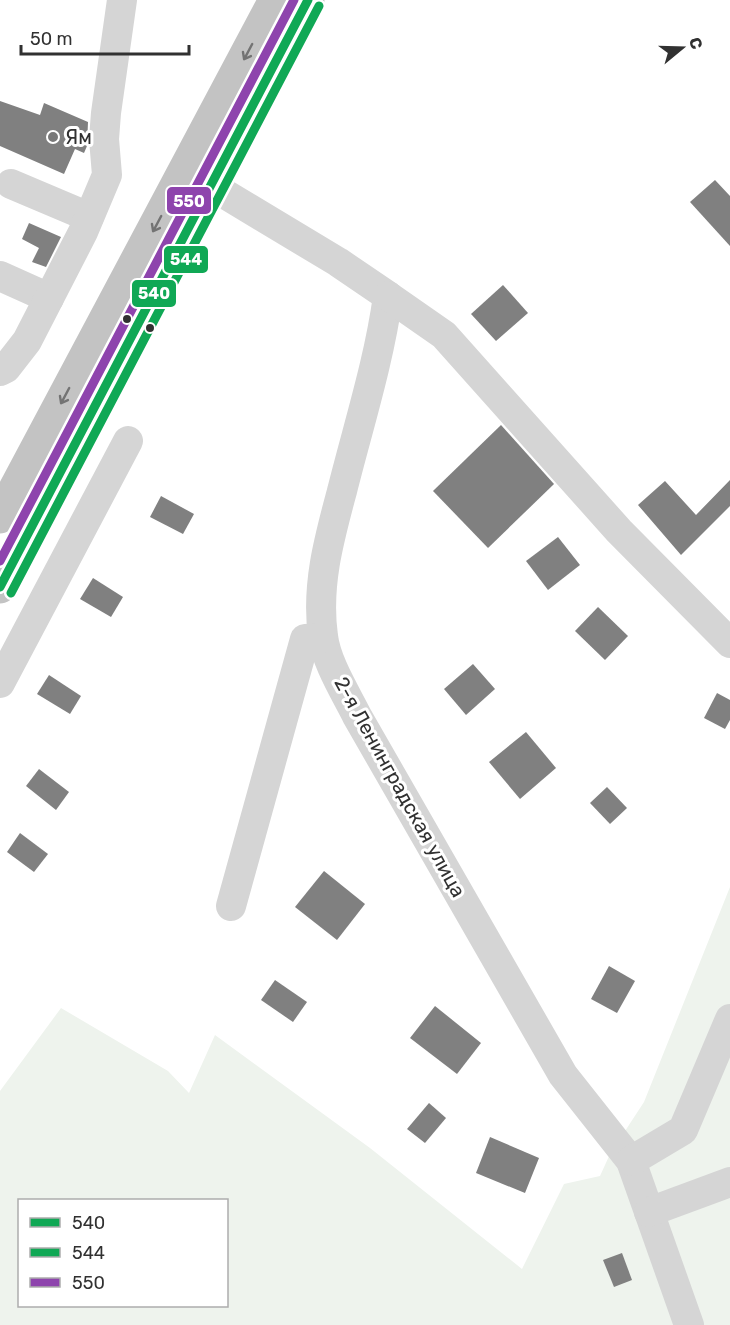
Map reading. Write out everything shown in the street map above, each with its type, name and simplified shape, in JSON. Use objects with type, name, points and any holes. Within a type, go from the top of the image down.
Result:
[{"type":"highway","points":[[0,517],[275,0]]},
{"type":"highway","points":[[0,587],[308,0]]},
{"type":"street","points":[[0,371],[6,368],[27,341],[89,217],[107,175],[104,139],[106,113],[122,0]]},
{"type":"street","points":[[11,184],[89,217]]},
{"type":"street","points":[[210,185],[338,262],[444,336],[619,531],[730,643]]},
{"type":"street","points":[[0,276],[49,298]]},
{"type":"street","name":"2-я Ленинградская улица","points":[[388,296],[382,339],[326,554],[321,594],[323,638],[335,674],[357,716],[563,1075],[631,1161],[689,1325]]},
{"type":"street","points":[[0,683],[128,441]]},
{"type":"street","points":[[231,906],[305,639],[323,638]]},
{"type":"street","points":[[631,1161],[682,1130],[730,1019]]},
{"type":"street","points":[[649,1212],[730,1182]]},
{"type":"shaded area","points":[[730,887],[730,1325],[0,1325],[0,1091],[61,1008],[168,1071],[189,1093],[215,1035],[370,1148],[522,1269],[564,1184],[600,1176],[610,1154],[644,1102]]},
{"type":"building","name":"Ям","points":[[0,101],[40,115],[44,103],[88,122],[87,146],[84,153],[75,149],[64,174],[0,146]]},
{"type":"building","points":[[715,180],[730,196],[730,246],[690,202]]},
{"type":"building","points":[[29,223],[61,237],[46,267],[32,262],[39,248],[22,239]]},
{"type":"building","points":[[503,285],[528,313],[496,341],[471,314]]},
{"type":"building","points":[[501,425],[554,484],[488,548],[433,491]]},
{"type":"building","points":[[730,480],[730,506],[681,555],[638,505],[665,481],[696,515]]},
{"type":"building","points":[[161,496],[194,514],[183,534],[150,517]]},
{"type":"building","points":[[558,537],[580,565],[548,590],[526,561]]},
{"type":"building","points":[[93,578],[123,597],[111,617],[80,599]]},
{"type":"building","points":[[598,607],[628,636],[605,660],[575,631]]},
{"type":"building","points":[[473,664],[495,689],[466,715],[444,689]]},
{"type":"building","points":[[49,675],[81,696],[70,714],[37,694]]},
{"type":"building","points":[[717,693],[730,700],[730,720],[725,729],[704,718]]},
{"type":"building","points":[[526,732],[556,768],[520,799],[489,762]]},
{"type":"building","points":[[39,769],[69,792],[56,810],[26,786]]},
{"type":"building","points":[[607,787],[627,808],[610,824],[590,803]]},
{"type":"building","points":[[20,833],[48,854],[34,872],[7,852]]},
{"type":"building","points":[[324,871],[365,904],[337,940],[295,907]]},
{"type":"building","points":[[609,966],[635,981],[617,1013],[591,999]]},
{"type":"building","points":[[275,980],[307,1002],[293,1022],[261,1000]]},
{"type":"building","points":[[435,1006],[481,1043],[457,1074],[410,1038]]},
{"type":"building","points":[[429,1103],[446,1118],[425,1143],[407,1129]]},
{"type":"building","points":[[490,1137],[539,1158],[525,1193],[476,1173]]},
{"type":"building","points":[[622,1253],[632,1280],[614,1287],[603,1260]]},
{"type":"transit line","name":"550","points":[[0,561],[294,0]]},
{"type":"transit line","name":"540","points":[[0,587],[308,0]]},
{"type":"transit line","name":"544","points":[[11,593],[319,6]]},
{"type":"place","name":"Ям","points":[[53,137]]}]
